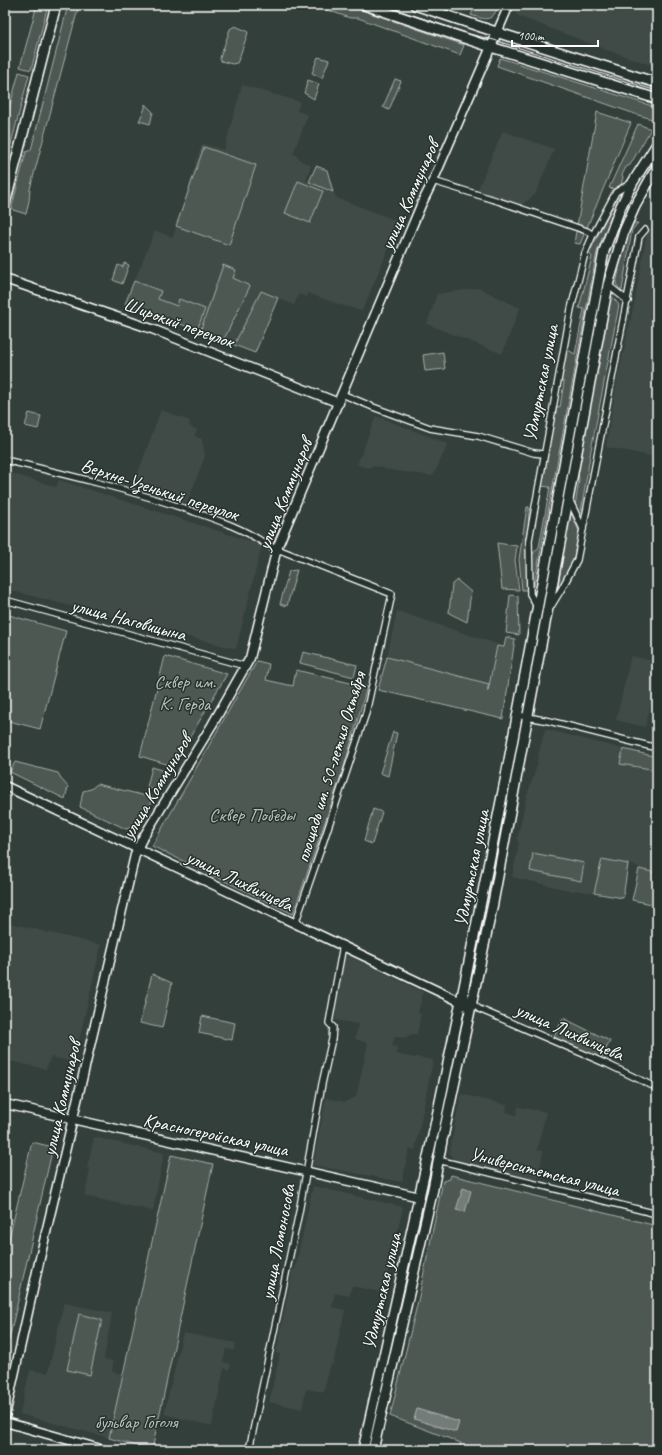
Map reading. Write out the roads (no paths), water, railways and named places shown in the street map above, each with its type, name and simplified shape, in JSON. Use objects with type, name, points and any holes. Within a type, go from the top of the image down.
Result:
[{"type":"main road","points":[[5,204],[56,5]]},
{"type":"main road","points":[[365,5],[491,47],[657,99]]},
{"type":"main road","points":[[415,5],[657,83]]},
{"type":"main road","name":"Удмуртская улица","points":[[363,1450],[433,1137],[482,901],[604,251],[633,182],[657,144]]},
{"type":"main road","points":[[649,158],[657,163]]},
{"type":"main road","name":"Удмуртская улица","points":[[373,1450],[438,1160],[493,903],[608,285],[624,231],[635,206],[657,167]]},
{"type":"main road","points":[[532,635],[543,637]]},
{"type":"main road","points":[[506,776],[517,778]]},
{"type":"main road","points":[[482,901],[493,903]]},
{"type":"main road","points":[[450,1055],[460,1058]]},
{"type":"main road","points":[[384,1358],[394,1360]]},
{"type":"street","name":"улица Коммунаров","points":[[5,1416],[132,865],[137,849],[250,658],[277,548],[421,205],[433,181],[509,5]]},
{"type":"street","points":[[433,181],[587,231],[593,235]]},
{"type":"street","name":"Удмуртская улица","points":[[537,607],[530,594],[528,540],[577,286],[585,253],[616,192],[633,182]]},
{"type":"street","name":"Удмуртская улица","points":[[548,612],[577,560],[640,237],[645,230]]},
{"type":"street","name":"Широкий переулок","points":[[5,279],[152,329],[339,403]]},
{"type":"street","points":[[608,285],[628,301]]},
{"type":"street","points":[[342,394],[430,428],[478,436],[534,453],[544,454]]},
{"type":"street","name":"Верхне-Узенький переулок","points":[[5,460],[130,491],[180,507],[222,522],[277,548],[392,594]]},
{"type":"street","points":[[569,498],[583,530]]},
{"type":"street","name":"площадь им. 50-летия Октября","points":[[295,924],[366,714],[392,594]]},
{"type":"street","name":"улица Наговицына","points":[[5,600],[245,666]]},
{"type":"street","points":[[517,715],[657,748]]},
{"type":"street","name":"улица Лихвинцева","points":[[5,786],[295,924],[343,945],[466,1005],[479,1009],[607,1064],[657,1088]]},
{"type":"street","name":"улица Ломоносова","points":[[250,1450],[307,1171],[333,1031],[333,1027],[329,1023],[343,945]]},
{"type":"street","points":[[464,989],[466,998],[471,1007]]},
{"type":"street","name":"Красногеройская улица","points":[[5,1104],[420,1196]]},
{"type":"street","name":"Университетская улица","points":[[438,1160],[657,1214]]},
{"type":"street","points":[[5,1422],[104,1450]]},
{"type":"tram line","points":[[383,5],[469,34],[494,40],[657,91]]},
{"type":"park label","name":"Сквер им. К. Герда","points":[[185,692]]},
{"type":"park label","name":"Сквер Победы","points":[[252,814]]},
{"type":"park label","name":"бульвар Гоголя","points":[[136,1421]]}]
